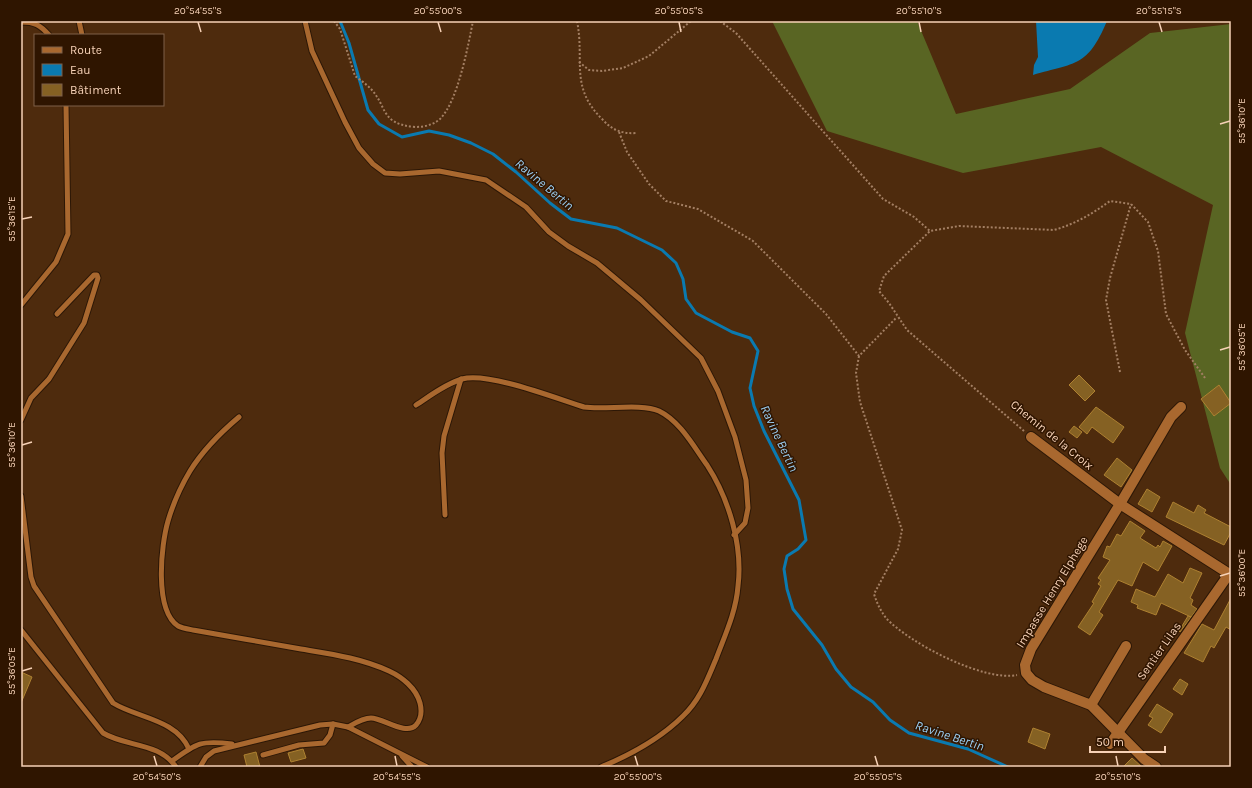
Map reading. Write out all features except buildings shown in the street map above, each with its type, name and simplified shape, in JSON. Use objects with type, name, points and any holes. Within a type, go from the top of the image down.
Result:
[{"type":"street","name":"Impasse Henry Elphege","points":[[1026,673],[1025,665],[1031,649],[1120,504],[1171,417],[1181,407]]},
{"type":"street","name":"Chemin de la Croix","points":[[1031,437],[1120,504],[1230,574]]},
{"type":"street","name":"Sentier Lilas","points":[[1110,744],[1117,732],[1230,574]]},
{"type":"street","points":[[1091,705],[1126,646]]},
{"type":"street","points":[[1026,673],[1032,680],[1044,687],[1091,705],[1144,759],[1156,767]]},
{"type":"lane","points":[[80,21],[82,34]]},
{"type":"lane","points":[[306,21],[312,51],[345,122],[359,148],[373,164],[385,173],[400,174],[439,171],[486,180],[526,207],[549,232],[568,246],[597,263],[641,300],[701,358],[718,390],[735,437],[746,480],[748,508],[745,523],[734,535]]},
{"type":"lane","points":[[21,22],[33,22],[42,26],[48,34]]},
{"type":"lane","points":[[21,305],[56,262],[68,234],[66,106]]},
{"type":"lane","points":[[21,420],[31,398],[49,379],[84,323],[98,278],[97,275],[94,275],[88,280],[57,314]]},
{"type":"lane","points":[[416,405],[440,389],[461,379],[476,378],[501,382],[584,407],[598,409],[647,408],[659,411],[671,419],[690,441],[716,480],[730,515],[737,551],[737,593],[731,621],[703,691],[693,705],[677,721],[622,758],[601,767]]},
{"type":"lane","points":[[445,515],[443,448],[446,429],[461,379]]},
{"type":"lane","points":[[239,417],[223,430],[203,451],[179,494],[167,529],[161,571],[164,602],[170,615],[178,626],[193,630],[352,658],[389,671],[405,681],[419,699],[422,710],[420,719],[415,727],[410,729],[392,725],[382,719],[369,718],[348,727]]},
{"type":"lane","points":[[21,496],[32,577],[41,598],[113,703],[120,708],[146,716],[165,725],[185,739],[189,749]]},
{"type":"lane","points":[[21,630],[102,733],[112,738],[154,749],[172,761],[176,767]]},
{"type":"lane","points":[[263,756],[299,745],[324,743],[330,735],[333,724]]},
{"type":"lane","points":[[200,767],[206,757],[214,751],[235,744],[320,725],[333,724],[348,727],[427,767]]},
{"type":"lane","points":[[172,761],[195,745],[208,742],[235,744]]},
{"type":"lane","points":[[399,752],[412,767]]},
{"type":"path","points":[[334,21],[340,29],[355,76],[364,82],[377,96],[383,109],[391,119],[405,126],[420,127],[430,125],[446,112],[458,82],[473,21]]},
{"type":"path","points":[[577,21],[581,85],[589,104],[604,122],[619,132],[636,133]]},
{"type":"path","points":[[579,62],[589,70],[602,72],[623,68],[649,56],[691,21]]},
{"type":"path","points":[[720,21],[736,33],[883,199],[914,216],[930,231],[959,226],[1054,230],[1068,226],[1086,217],[1110,201],[1132,204],[1148,222],[1158,251],[1166,314],[1185,350],[1205,378]]},
{"type":"path","points":[[619,132],[627,152],[650,184],[666,201],[698,209],[753,241],[826,314],[859,356]]},
{"type":"path","points":[[1120,372],[1106,300],[1110,278],[1132,204]]},
{"type":"path","name":"Chemin de la Croix","points":[[930,231],[884,276],[879,291],[890,303],[907,330],[1031,437]]},
{"type":"path","points":[[897,316],[859,356],[856,373],[860,402],[902,530],[898,549],[874,594],[878,607],[887,619],[902,632],[930,650],[960,664],[1007,677],[1026,673]]},
{"type":"green space","points":[[772,21],[917,21],[956,114],[1070,89],[1150,33],[1231,24],[1231,485],[1220,468],[1185,333],[1213,205],[1101,147],[963,173],[827,131]]},
{"type":"water","points":[[1036,21],[1107,21],[1093,47],[1079,61],[1070,65],[1033,75],[1034,65],[1038,57]]},
{"type":"waterway","name":"Ravine Bertin","points":[[340,21],[349,43],[368,110],[379,124],[402,137],[429,131],[449,135],[471,143],[493,154],[571,219],[617,228],[662,250],[676,263],[683,279],[686,299],[696,313],[732,332],[750,338],[758,351],[750,388],[754,406],[764,431],[799,500],[806,540],[798,549],[787,556],[784,569],[787,589],[793,609],[822,645],[836,669],[851,687],[873,702],[890,720],[909,733],[968,749],[1008,767]]}]
